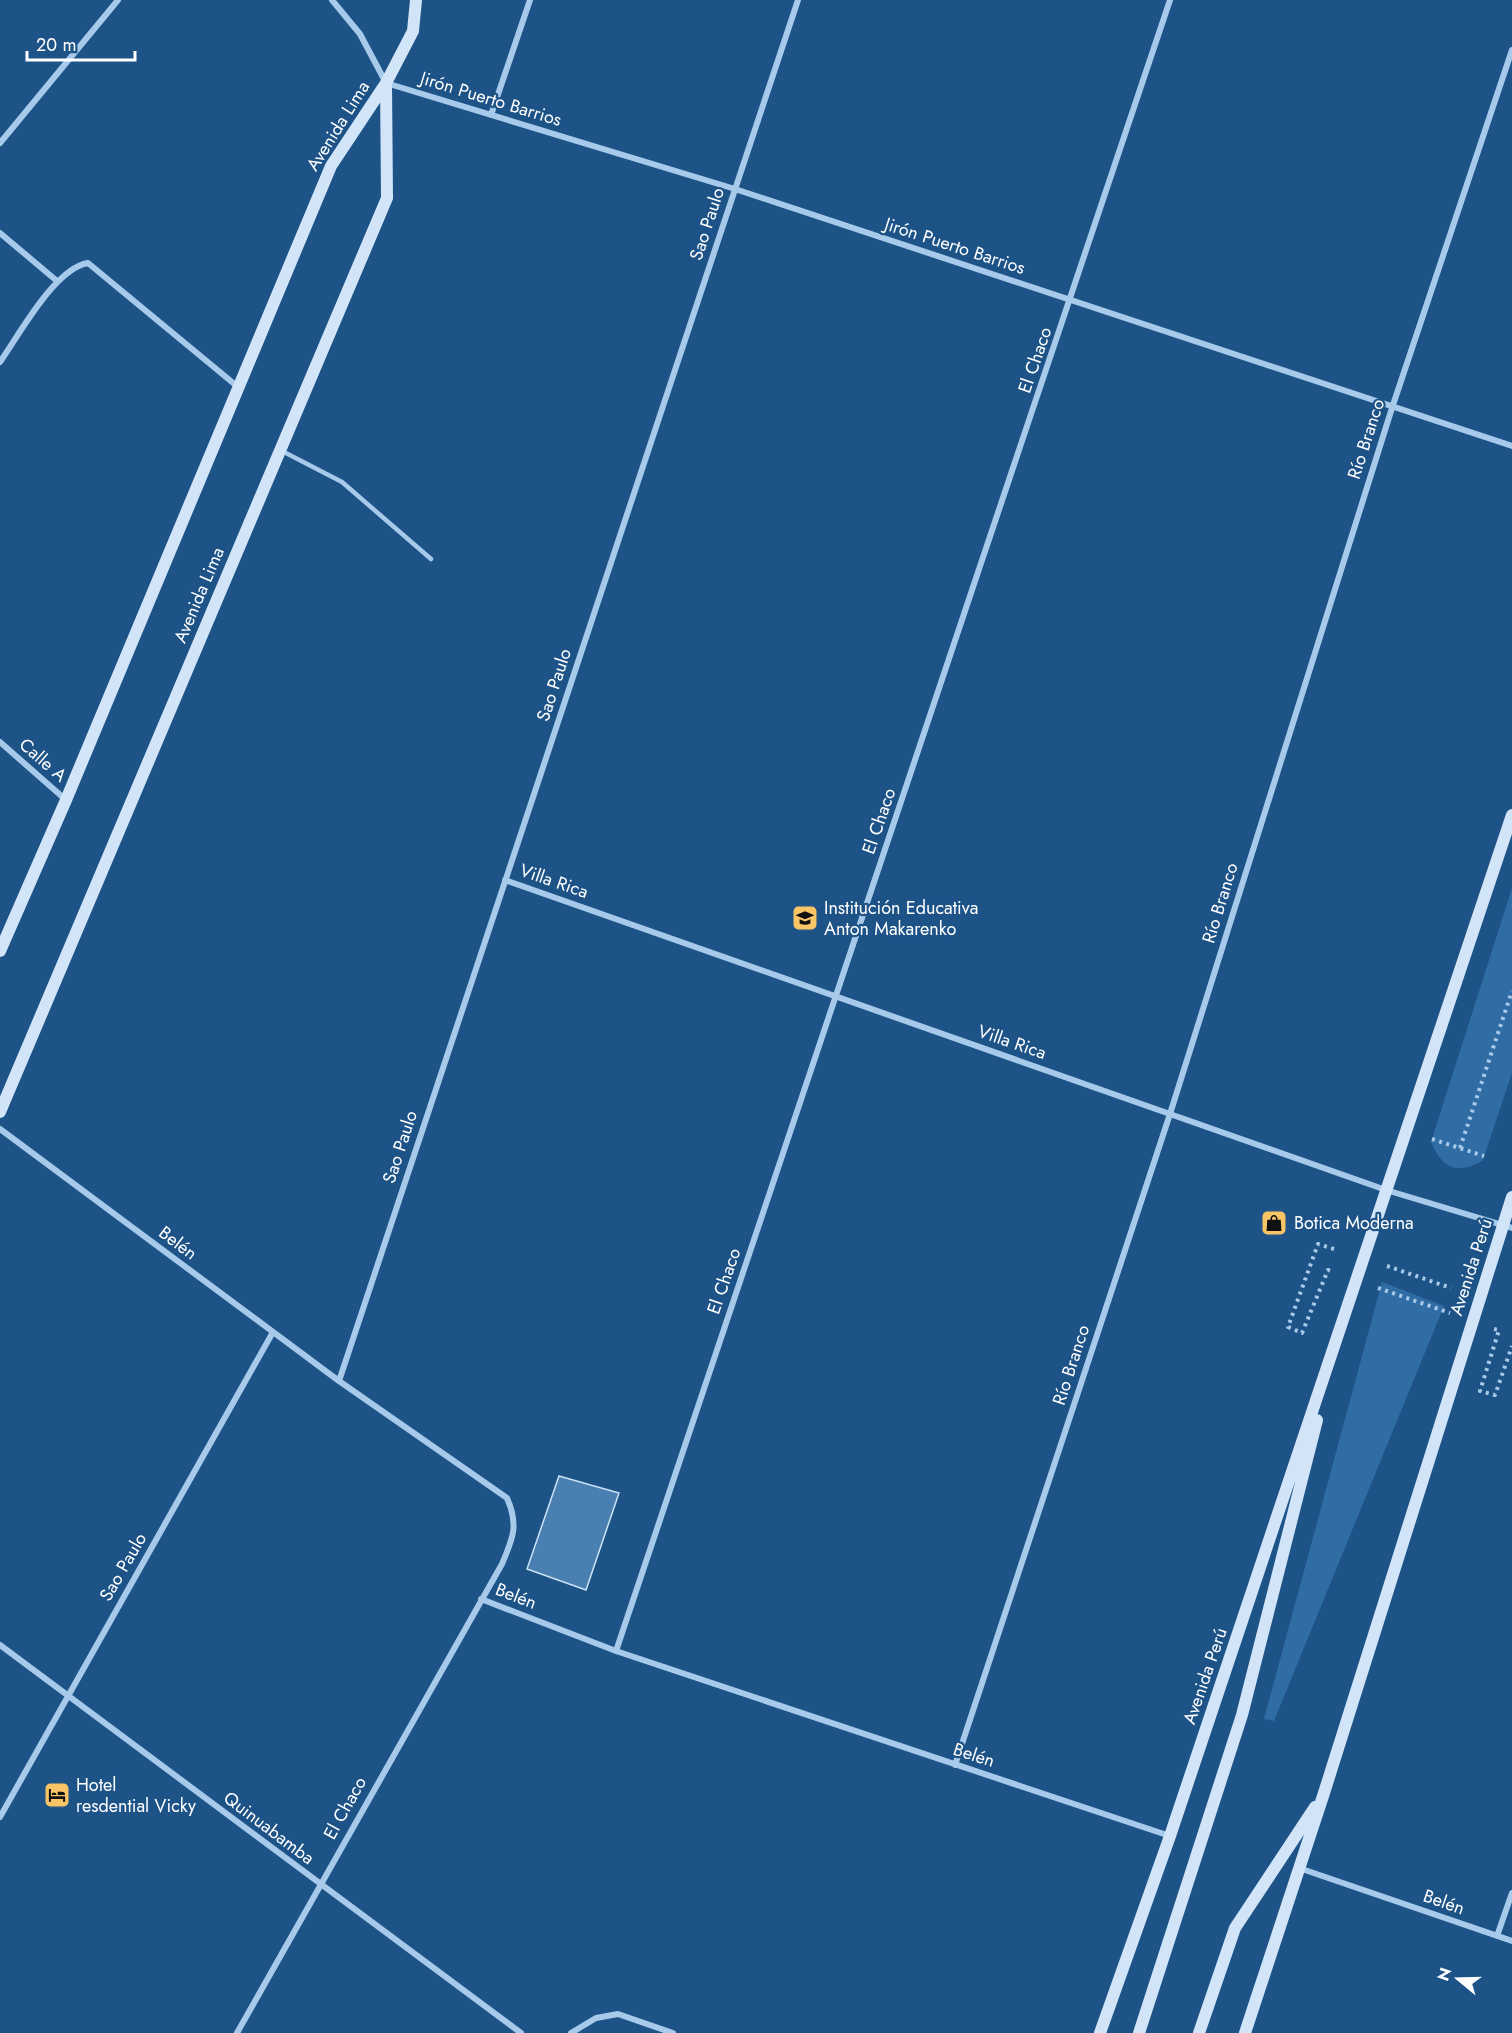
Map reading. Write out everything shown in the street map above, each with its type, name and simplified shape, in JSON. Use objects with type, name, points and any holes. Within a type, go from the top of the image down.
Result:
[{"type":"main road","name":"Avenida Lima","points":[[0,951],[66,800],[331,166],[386,83],[413,31],[417,0]]},
{"type":"main road","name":"Avenida Lima","points":[[0,1112],[387,198],[386,83]]},
{"type":"main road","name":"Avenida Perú","points":[[1100,2033],[1170,1836],[1512,815]]},
{"type":"main road","name":"Avenida Perú","points":[[1245,2033],[1508,1226],[1512,1197]]},
{"type":"main road","name":"Avenida Perú","points":[[1139,2033],[1242,1715],[1341,1329]]},
{"type":"main road","name":"Avenida Perú","points":[[1199,2033],[1235,1928],[1324,1793]]},
{"type":"street","points":[[0,143],[118,0]]},
{"type":"street","points":[[332,0],[360,33],[386,83]]},
{"type":"street","points":[[491,115],[530,0]]},
{"type":"street","name":"Sao Paulo","points":[[339,1381],[798,0]]},
{"type":"street","name":"El Chaco","points":[[616,1651],[1170,0]]},
{"type":"street","name":"Río Branco","points":[[955,1765],[1170,1114],[1392,408],[1512,50]]},
{"type":"street","name":"Jirón Puerto Barrios","points":[[386,83],[735,189],[1512,446]]},
{"type":"street","points":[[0,233],[57,281]]},
{"type":"street","points":[[0,362],[57,281],[77,265],[88,263],[238,388]]},
{"type":"street","name":"Calle A","points":[[0,742],[66,800]]},
{"type":"street","name":"Villa Rica","points":[[505,880],[1386,1190],[1508,1226]]},
{"type":"street","name":"Belén","points":[[0,1129],[339,1381],[507,1498],[514,1515],[513,1536],[502,1564],[481,1599],[616,1651],[1170,1836]]},
{"type":"street","name":"Sao Paulo","points":[[0,1817],[273,1332]]},
{"type":"street","name":"El Chaco","points":[[237,2033],[481,1599]]},
{"type":"street","name":"Quinuabamba","points":[[0,1645],[319,1885],[521,2033]]},
{"type":"street","name":"Belén","points":[[1299,1868],[1512,1941]]},
{"type":"street","points":[[1497,1936],[1512,1893]]},
{"type":"street","points":[[571,2033],[596,2018],[618,2014],[674,2033]]},
{"type":"lane","points":[[280,450],[342,482],[431,560]]},
{"type":"path","points":[[1460,1148],[1512,991]]},
{"type":"path","points":[[1432,1139],[1484,1156]]},
{"type":"path","points":[[1334,1249],[1318,1244],[1288,1327],[1302,1333],[1328,1270],[1339,1274]]},
{"type":"path","points":[[1387,1266],[1451,1288]]},
{"type":"path","points":[[1371,1285],[1456,1315]]},
{"type":"path","points":[[1489,1327],[1499,1330],[1480,1392],[1495,1395],[1512,1346]]},
{"type":"shaded area","points":[[1512,888],[1512,1073],[1483,1160],[1466,1167],[1452,1167],[1440,1158],[1431,1142]]},
{"type":"shaded area","points":[[1382,1282],[1444,1306],[1274,1721],[1264,1719]]},
{"type":"building","points":[[559,1476],[619,1493],[586,1590],[527,1569]]},
{"type":"place","name":"Institución Educativa Anton Makarenko","points":[[805,918]]},
{"type":"place","name":"Botica Moderna","points":[[1274,1223]]},
{"type":"place","name":"Hotel resdential Vicky","points":[[57,1795]]}]
